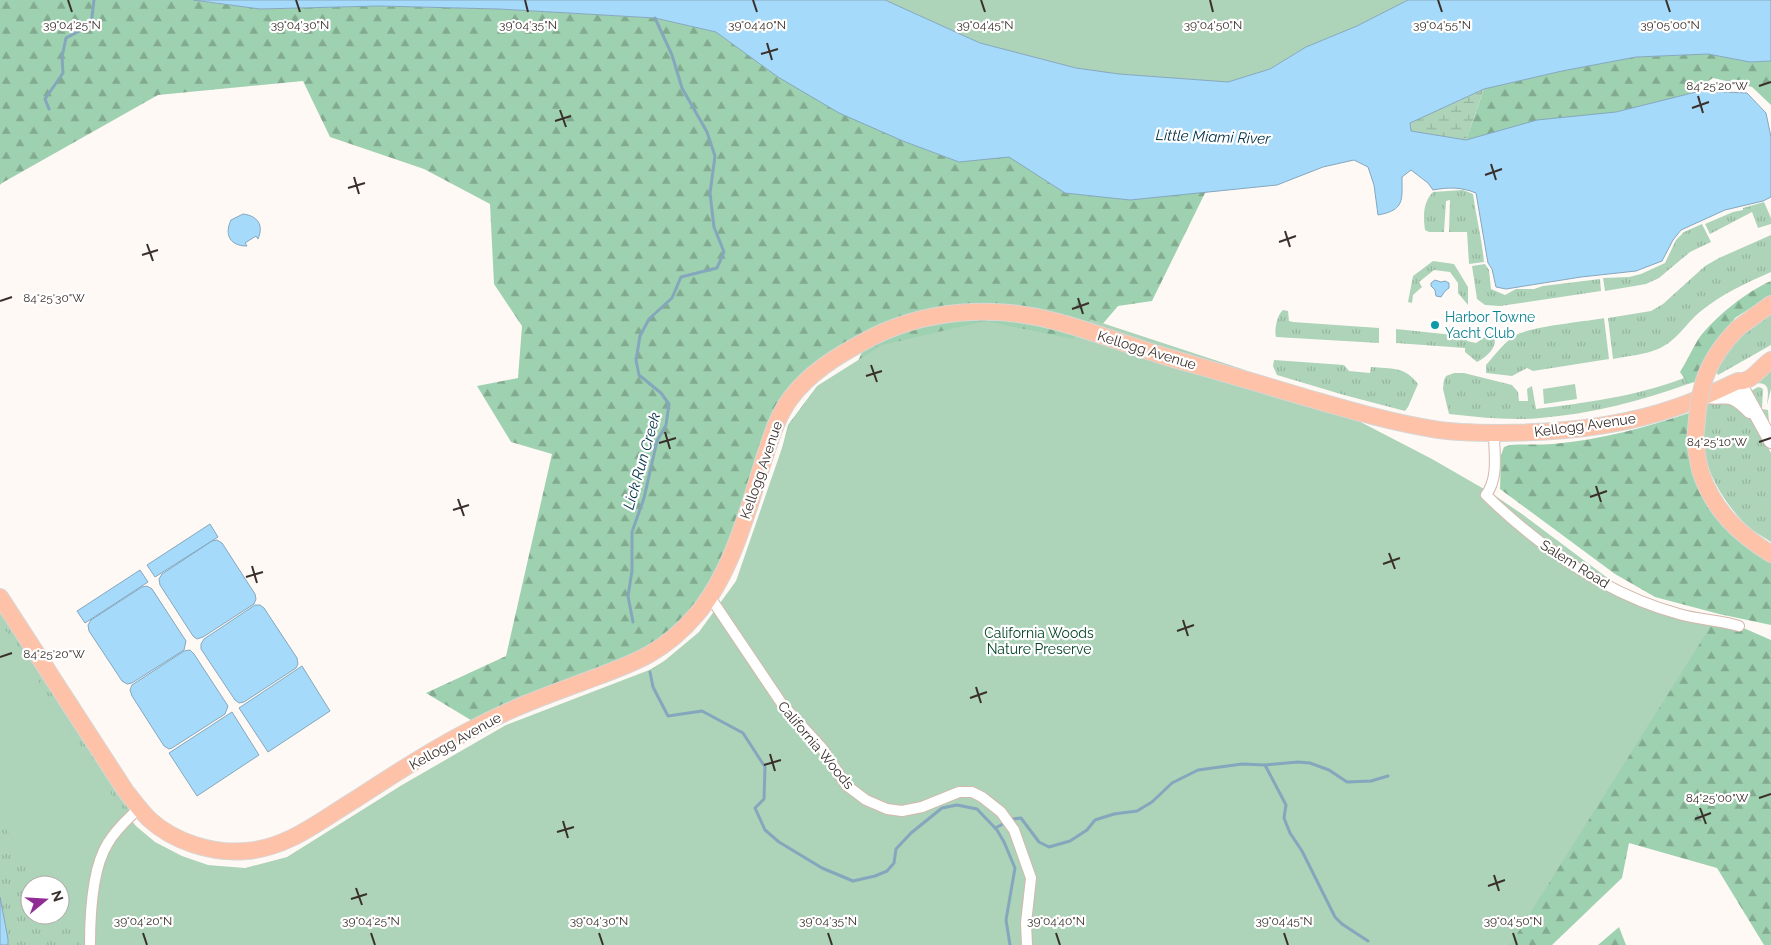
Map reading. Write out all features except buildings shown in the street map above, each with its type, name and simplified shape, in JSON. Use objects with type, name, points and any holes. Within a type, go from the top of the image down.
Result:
[{"type":"main road","points":[[1771,304],[1738,328],[1724,343],[1707,370],[1700,390],[1695,442],[1700,472],[1714,502],[1733,526],[1771,554]]},
{"type":"main road","name":"Kellogg Avenue","points":[[0,597],[120,782],[139,808],[158,827],[176,837],[210,849],[226,852],[258,850],[280,844],[292,838],[432,751],[479,725],[524,704],[643,659],[667,644],[692,620],[710,597],[728,563],[775,425],[790,399],[812,374],[852,348],[890,329],[932,316],[958,312],[980,311],[1035,316],[1163,356],[1360,413],[1434,430],[1460,433],[1560,431],[1606,425],[1658,413],[1706,395],[1738,380],[1744,382],[1755,376],[1767,363]]},
{"type":"street","points":[[1738,380],[1771,441]]},
{"type":"street","points":[[1706,395],[1711,398],[1729,396],[1737,399],[1761,422]]},
{"type":"street","name":"Salem Road","points":[[1494,433],[1494,475],[1486,495],[1534,539],[1591,577],[1629,596],[1679,614],[1739,626]]},
{"type":"street","name":"California Woods","points":[[710,597],[782,704],[822,748],[846,785],[859,795],[888,809],[902,811],[922,807],[959,792],[972,792],[982,797],[1001,812],[1014,830],[1031,878],[1026,923],[1027,945]]},
{"type":"street","points":[[90,945],[95,880],[101,856],[118,829],[139,808]]},
{"type":"green space","name":"California Woods Nature Preserve","points":[[0,0],[192,0],[260,9],[379,6],[499,9],[655,18],[716,32],[778,77],[903,141],[959,162],[1009,156],[1065,193],[1130,200],[1206,191],[1152,301],[1118,306],[1095,333],[1622,593],[1739,626],[1771,640],[1771,945],[1764,945],[1717,868],[1629,843],[1622,878],[1552,945],[134,945],[241,883],[637,678],[698,640],[739,592],[765,516],[788,425],[812,393],[854,370],[868,339],[790,399],[728,563],[667,644],[479,725],[426,693],[506,656],[552,454],[511,442],[477,386],[518,378],[522,326],[494,284],[490,204],[424,169],[330,137],[303,81],[158,95],[0,185]]},
{"type":"green space","points":[[885,0],[1408,0],[1357,26],[1306,47],[1270,69],[1228,82],[1119,74],[1076,68],[980,43]]},
{"type":"green space","points":[[1708,54],[1750,62],[1771,61],[1771,105],[1752,87],[1713,78],[1687,95],[1616,112],[1466,140],[1484,89],[1562,71],[1636,57]]},
{"type":"green space","points":[[1484,89],[1466,140],[1410,131],[1410,123]]},
{"type":"green space","points":[[1463,190],[1473,194],[1484,262],[1469,264],[1467,232],[1449,232],[1450,200],[1446,201],[1444,232],[1429,232],[1425,230],[1424,220],[1427,200],[1433,192]]},
{"type":"green space","points":[[1764,202],[1771,218],[1771,224],[1758,228],[1752,212],[1710,234],[1705,224],[1733,212],[1743,210],[1743,208]]},
{"type":"green space","points":[[1702,224],[1711,242],[1690,252],[1659,278],[1646,284],[1605,291],[1603,278],[1629,277],[1641,274],[1665,263],[1676,240],[1684,232]]},
{"type":"green space","points":[[1771,235],[1771,272],[1717,299],[1695,316],[1665,346],[1647,353],[1613,359],[1608,318],[1651,311],[1663,304],[1705,266]]},
{"type":"green space","points":[[1433,261],[1454,264],[1468,287],[1468,305],[1458,293],[1458,283],[1450,272],[1434,270],[1419,282],[1422,287],[1413,295],[1412,303],[1408,302],[1413,276]]},
{"type":"green space","points":[[1485,264],[1489,270],[1491,289],[1505,295],[1516,289],[1534,289],[1543,286],[1600,279],[1601,291],[1500,306],[1485,305],[1477,299],[1472,266]]},
{"type":"green space","points":[[1771,281],[1771,295],[1735,318],[1715,345],[1698,381],[1688,384],[1680,372],[1699,338],[1732,305]]},
{"type":"green space","points":[[1771,309],[1771,345],[1718,375],[1715,370],[1743,329]]},
{"type":"green space","points":[[1283,310],[1288,311],[1289,321],[1293,322],[1379,328],[1379,343],[1276,337],[1276,323]]},
{"type":"green space","points":[[1604,318],[1609,359],[1533,371],[1527,368],[1512,376],[1486,373],[1486,365],[1516,335],[1546,327]]},
{"type":"green space","name":"California Woods Nature Preserve","points":[[1090,319],[1242,369],[1349,416],[1432,459],[1491,493],[1617,585],[1646,599],[1714,621],[1510,945],[81,945],[68,925],[70,925],[70,875],[36,875],[0,820],[0,622],[119,806],[136,826],[155,842],[182,856],[208,865],[245,868],[287,857],[402,785],[506,725],[657,667],[699,632],[736,581],[791,422],[817,386],[882,345],[985,321],[1074,339]]},
{"type":"green space","points":[[1396,329],[1463,336],[1467,341],[1476,343],[1491,333],[1495,341],[1489,354],[1477,362],[1465,352],[1465,348],[1396,343]]},
{"type":"green space","points":[[1274,360],[1344,365],[1349,371],[1370,373],[1371,367],[1397,369],[1408,374],[1418,384],[1405,411],[1277,375],[1273,366]]},
{"type":"green space","points":[[1771,371],[1771,389],[1767,405],[1767,387],[1761,383],[1749,384]]},
{"type":"green space","points":[[1454,373],[1464,373],[1512,385],[1518,392],[1519,401],[1528,401],[1527,389],[1532,386],[1536,409],[1630,394],[1684,378],[1688,384],[1652,396],[1597,410],[1540,418],[1506,419],[1449,414],[1443,389],[1444,380],[1446,376]]},
{"type":"green space","points":[[1575,384],[1577,399],[1544,404],[1543,389]]},
{"type":"green space","points":[[1758,387],[1763,390],[1762,409],[1768,410],[1769,421],[1751,391]]},
{"type":"green space","points":[[1718,400],[1731,404],[1731,406],[1733,405],[1750,414],[1771,453],[1771,542],[1742,521],[1724,499],[1711,473],[1703,445],[1702,425],[1705,405]]},
{"type":"green space","points":[[1692,412],[1696,463],[1762,557],[1771,562],[1771,625],[1719,614],[1655,597],[1615,574],[1500,489],[1501,455],[1504,447],[1510,445],[1553,444],[1606,436],[1641,428]]},
{"type":"green space","points":[[0,597],[139,808],[118,829],[90,945],[0,945]]},
{"type":"green space","points":[[1619,927],[1626,945],[1598,945]]},
{"type":"water","name":"Little Miami River","points":[[193,0],[885,0],[980,43],[1076,68],[1119,74],[1228,82],[1270,69],[1306,47],[1357,26],[1408,0],[1771,0],[1771,61],[1750,62],[1708,54],[1636,57],[1562,71],[1484,89],[1410,123],[1411,131],[1466,140],[1537,120],[1616,112],[1700,91],[1747,93],[1766,113],[1771,137],[1771,197],[1763,201],[1725,210],[1681,230],[1673,240],[1662,261],[1636,271],[1581,277],[1506,289],[1496,287],[1492,269],[1488,263],[1476,193],[1455,188],[1433,190],[1428,183],[1411,170],[1402,177],[1402,198],[1400,203],[1393,210],[1378,215],[1374,185],[1368,167],[1354,160],[1323,167],[1277,185],[1130,200],[1065,193],[1009,157],[959,162],[903,141],[839,113],[778,77],[716,32],[655,18],[499,9],[379,6],[260,9]]},
{"type":"water","points":[[243,214],[253,217],[260,225],[258,239],[256,236],[245,243],[247,246],[233,242],[230,239],[228,230],[231,220]]},
{"type":"water","points":[[1435,280],[1449,283],[1449,288],[1441,297],[1436,296],[1435,290],[1431,286],[1431,283]]},
{"type":"water","points":[[210,524],[218,537],[155,577],[147,565]]},
{"type":"water","points":[[217,540],[222,543],[255,594],[256,599],[254,604],[197,639],[193,636],[160,585],[159,579],[162,574],[212,541]]},
{"type":"water","points":[[140,570],[148,582],[85,623],[77,611]]},
{"type":"water","points":[[147,586],[152,589],[186,641],[184,650],[132,683],[127,684],[122,681],[89,631],[88,625],[91,620],[142,587]]},
{"type":"water","points":[[255,605],[260,605],[264,608],[297,658],[298,664],[296,668],[244,702],[239,703],[235,700],[201,649],[201,644],[204,639]]},
{"type":"water","points":[[190,650],[228,706],[225,714],[169,749],[164,746],[130,690],[132,685],[184,651]]},
{"type":"water","points":[[302,666],[330,711],[268,752],[239,708]]},
{"type":"water","points":[[232,712],[259,755],[197,796],[169,753]]},
{"type":"water","points":[[0,897],[8,939],[8,945],[0,945]]},
{"type":"waterway","points":[[49,109],[45,99],[63,73],[62,57],[66,38],[91,25],[94,0]]},
{"type":"waterway","name":"Lick Run Creek","points":[[633,622],[628,596],[632,571],[632,532],[644,498],[657,441],[666,425],[669,404],[661,393],[639,375],[636,360],[640,336],[649,319],[672,298],[681,277],[717,268],[724,252],[714,227],[710,193],[715,156],[707,132],[682,88],[672,55],[655,18]]},
{"type":"waterway","name":"Lick Run Creek","points":[[650,672],[653,687],[668,716],[702,711],[743,733],[765,767],[764,799],[755,808],[765,830],[779,842],[822,868],[853,881],[887,871],[894,863],[896,849],[911,833],[942,808],[957,805],[977,809],[997,830],[1015,868],[1006,920],[1010,945]]},
{"type":"waterway","points":[[995,828],[1013,819],[1021,818],[1039,842],[1049,847],[1070,841],[1087,830],[1095,820],[1114,814],[1137,811],[1152,802],[1172,783],[1198,770],[1242,764],[1310,763],[1329,770],[1347,782],[1371,781],[1388,776]]},
{"type":"waterway","points":[[1265,765],[1286,805],[1284,818],[1290,833],[1302,851],[1335,917],[1342,924],[1368,941]]},
{"type":"place","name":"Harbor Towne Yacht Club","points":[[1435,325]]}]
